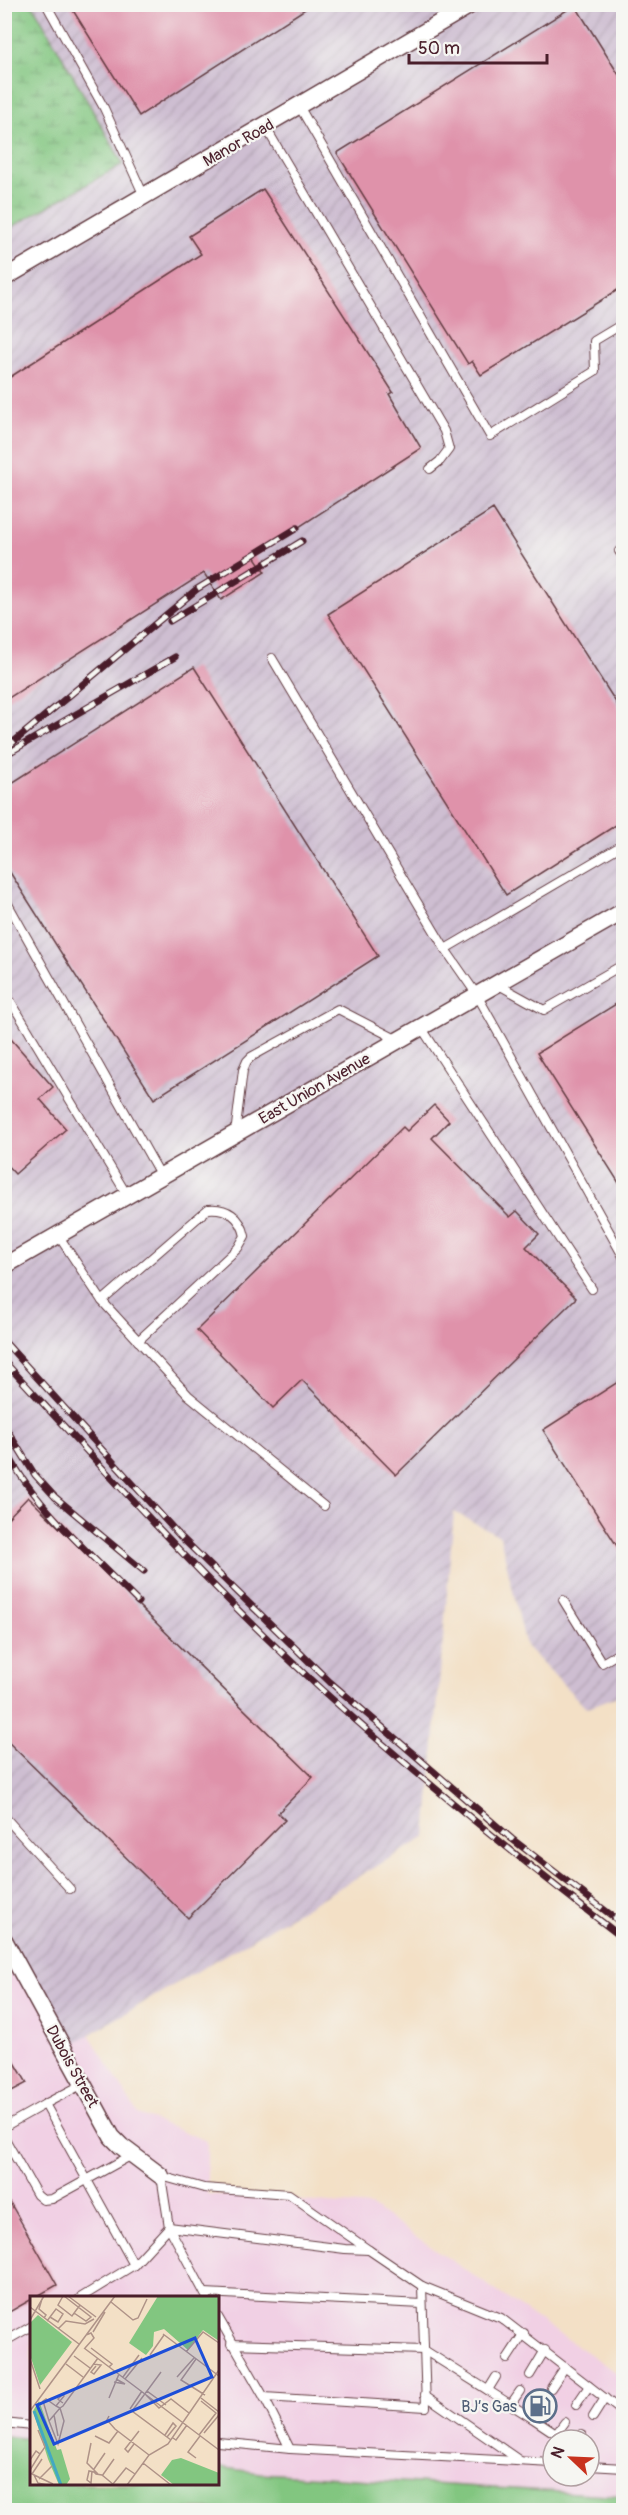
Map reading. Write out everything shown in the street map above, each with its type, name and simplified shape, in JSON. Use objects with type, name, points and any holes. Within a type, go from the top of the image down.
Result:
[{"type":"street","name":"Manor Road","points":[[4,279],[472,4]]},
{"type":"street","name":"East Union Avenue","points":[[4,1266],[624,911]]},
{"type":"street","name":"Dubois Street","points":[[4,1940],[112,2137],[161,2176]]},
{"type":"lane","points":[[46,4],[104,108],[144,197]]},
{"type":"lane","points":[[299,106],[490,436],[595,371],[594,341],[624,323]]},
{"type":"lane","points":[[265,126],[444,431],[449,449],[430,469]]},
{"type":"lane","points":[[272,658],[445,950],[477,995],[624,1258]]},
{"type":"lane","points":[[445,950],[624,844]]},
{"type":"lane","points":[[4,897],[161,1176]]},
{"type":"lane","points":[[496,984],[544,1010],[624,964]]},
{"type":"lane","points":[[4,990],[127,1196]]},
{"type":"lane","points":[[235,1134],[243,1070],[251,1057],[338,1009],[398,1040]]},
{"type":"lane","points":[[421,1027],[592,1289]]},
{"type":"lane","points":[[102,1301],[208,1209],[220,1208],[230,1211],[243,1227],[245,1236],[238,1248],[138,1341]]},
{"type":"lane","points":[[58,1235],[102,1301],[188,1395],[324,1506]]},
{"type":"lane","points":[[563,1600],[602,1663],[624,1650]]},
{"type":"lane","points":[[4,1816],[70,1889]]},
{"type":"lane","points":[[4,2127],[82,2084]]},
{"type":"lane","points":[[45,2104],[134,2265]]},
{"type":"lane","points":[[4,2137],[41,2199],[52,2199],[132,2155]]},
{"type":"lane","points":[[422,2304],[206,2295],[169,2227],[161,2176],[204,2188],[289,2194],[422,2286],[501,2318],[524,2333],[624,2413]]},
{"type":"lane","points":[[169,2227],[369,2250]]},
{"type":"lane","points":[[83,2296],[134,2265],[169,2227]]},
{"type":"lane","points":[[264,2397],[426,2407],[422,2286]]},
{"type":"lane","points":[[219,2319],[231,2344],[264,2397],[290,2449]]},
{"type":"lane","points":[[4,2342],[30,2327]]},
{"type":"lane","points":[[507,2359],[524,2333]]},
{"type":"lane","points":[[231,2344],[424,2350],[547,2428]]},
{"type":"lane","points":[[530,2375],[545,2350]]},
{"type":"lane","points":[[551,2388],[565,2367]]},
{"type":"lane","points":[[488,2390],[496,2377]]},
{"type":"lane","points":[[576,2405],[589,2386]]},
{"type":"lane","points":[[511,2404],[520,2391]]},
{"type":"lane","points":[[426,2396],[520,2460]]},
{"type":"lane","points":[[593,2417],[605,2398]]},
{"type":"lane","points":[[532,2418],[540,2405]]},
{"type":"lane","points":[[560,2428],[565,2422]]},
{"type":"lane","points":[[4,2423],[30,2426]]},
{"type":"lane","points":[[219,2442],[290,2449],[541,2462]]},
{"type":"lane","points":[[603,2467],[624,2468]]},
{"type":"shaded area","points":[[33,5],[623,5],[623,1694],[586,1708],[526,1646],[500,1536],[454,1512],[426,1837],[68,2047],[4,1934],[4,231],[123,164]]},
{"type":"shaded area","points":[[4,1895],[138,2114],[207,2141],[207,2194],[371,2206],[623,2377],[623,2496],[261,2473],[219,2467],[219,2296],[30,2296],[30,2439],[5,2436]]},
{"type":"green space","points":[[5,4],[33,5],[123,164],[5,231]]},
{"type":"green space","points":[[5,2436],[30,2439],[30,2485],[219,2485],[219,2467],[261,2473],[623,2496],[623,2510],[5,2510]]},
{"type":"building","points":[[69,4],[313,4],[139,116]]},
{"type":"building","points":[[575,5],[624,83],[624,286],[481,375],[472,361],[468,364],[337,153]]},
{"type":"building","points":[[263,189],[393,392],[389,394],[421,448],[254,556],[265,572],[221,600],[204,573],[4,701],[4,381],[201,254],[189,236]]},
{"type":"building","points":[[493,509],[624,715],[624,820],[506,895],[328,614]]},
{"type":"building","points":[[194,667],[378,956],[154,1099],[4,863],[4,788]]},
{"type":"building","points":[[624,999],[624,1191],[537,1053]]},
{"type":"building","points":[[4,1031],[53,1087],[40,1099],[66,1129],[15,1174],[4,1162]]},
{"type":"building","points":[[434,1105],[449,1121],[432,1138],[510,1217],[517,1211],[539,1234],[526,1247],[576,1298],[396,1475],[302,1380],[273,1408],[197,1330],[403,1127],[407,1131]]},
{"type":"building","points":[[624,1378],[624,1557],[543,1430]]},
{"type":"building","points":[[28,1497],[313,1777],[278,1813],[285,1820],[188,1918],[4,1738],[4,1522]]},
{"type":"building","points":[[4,2044],[27,2083],[4,2095]]},
{"type":"building","points":[[4,2192],[57,2285],[38,2296],[30,2296],[30,2300],[4,2315]]},
{"type":"railway","points":[[4,750],[197,589],[297,528]]},
{"type":"railway","points":[[170,621],[302,541]]},
{"type":"railway","points":[[12,751],[175,657]]},
{"type":"railway","points":[[4,1341],[180,1536],[330,1682],[512,1839],[624,1925]]},
{"type":"railway","points":[[4,1361],[200,1571],[281,1652],[396,1755],[471,1818],[624,1939]]},
{"type":"railway","points":[[4,1425],[35,1475],[55,1497],[144,1571]]},
{"type":"railway","points":[[4,1445],[15,1466],[45,1508],[138,1602]]},
{"type":"place","name":"BJ’s Gas","points":[[540,2406]]}]
